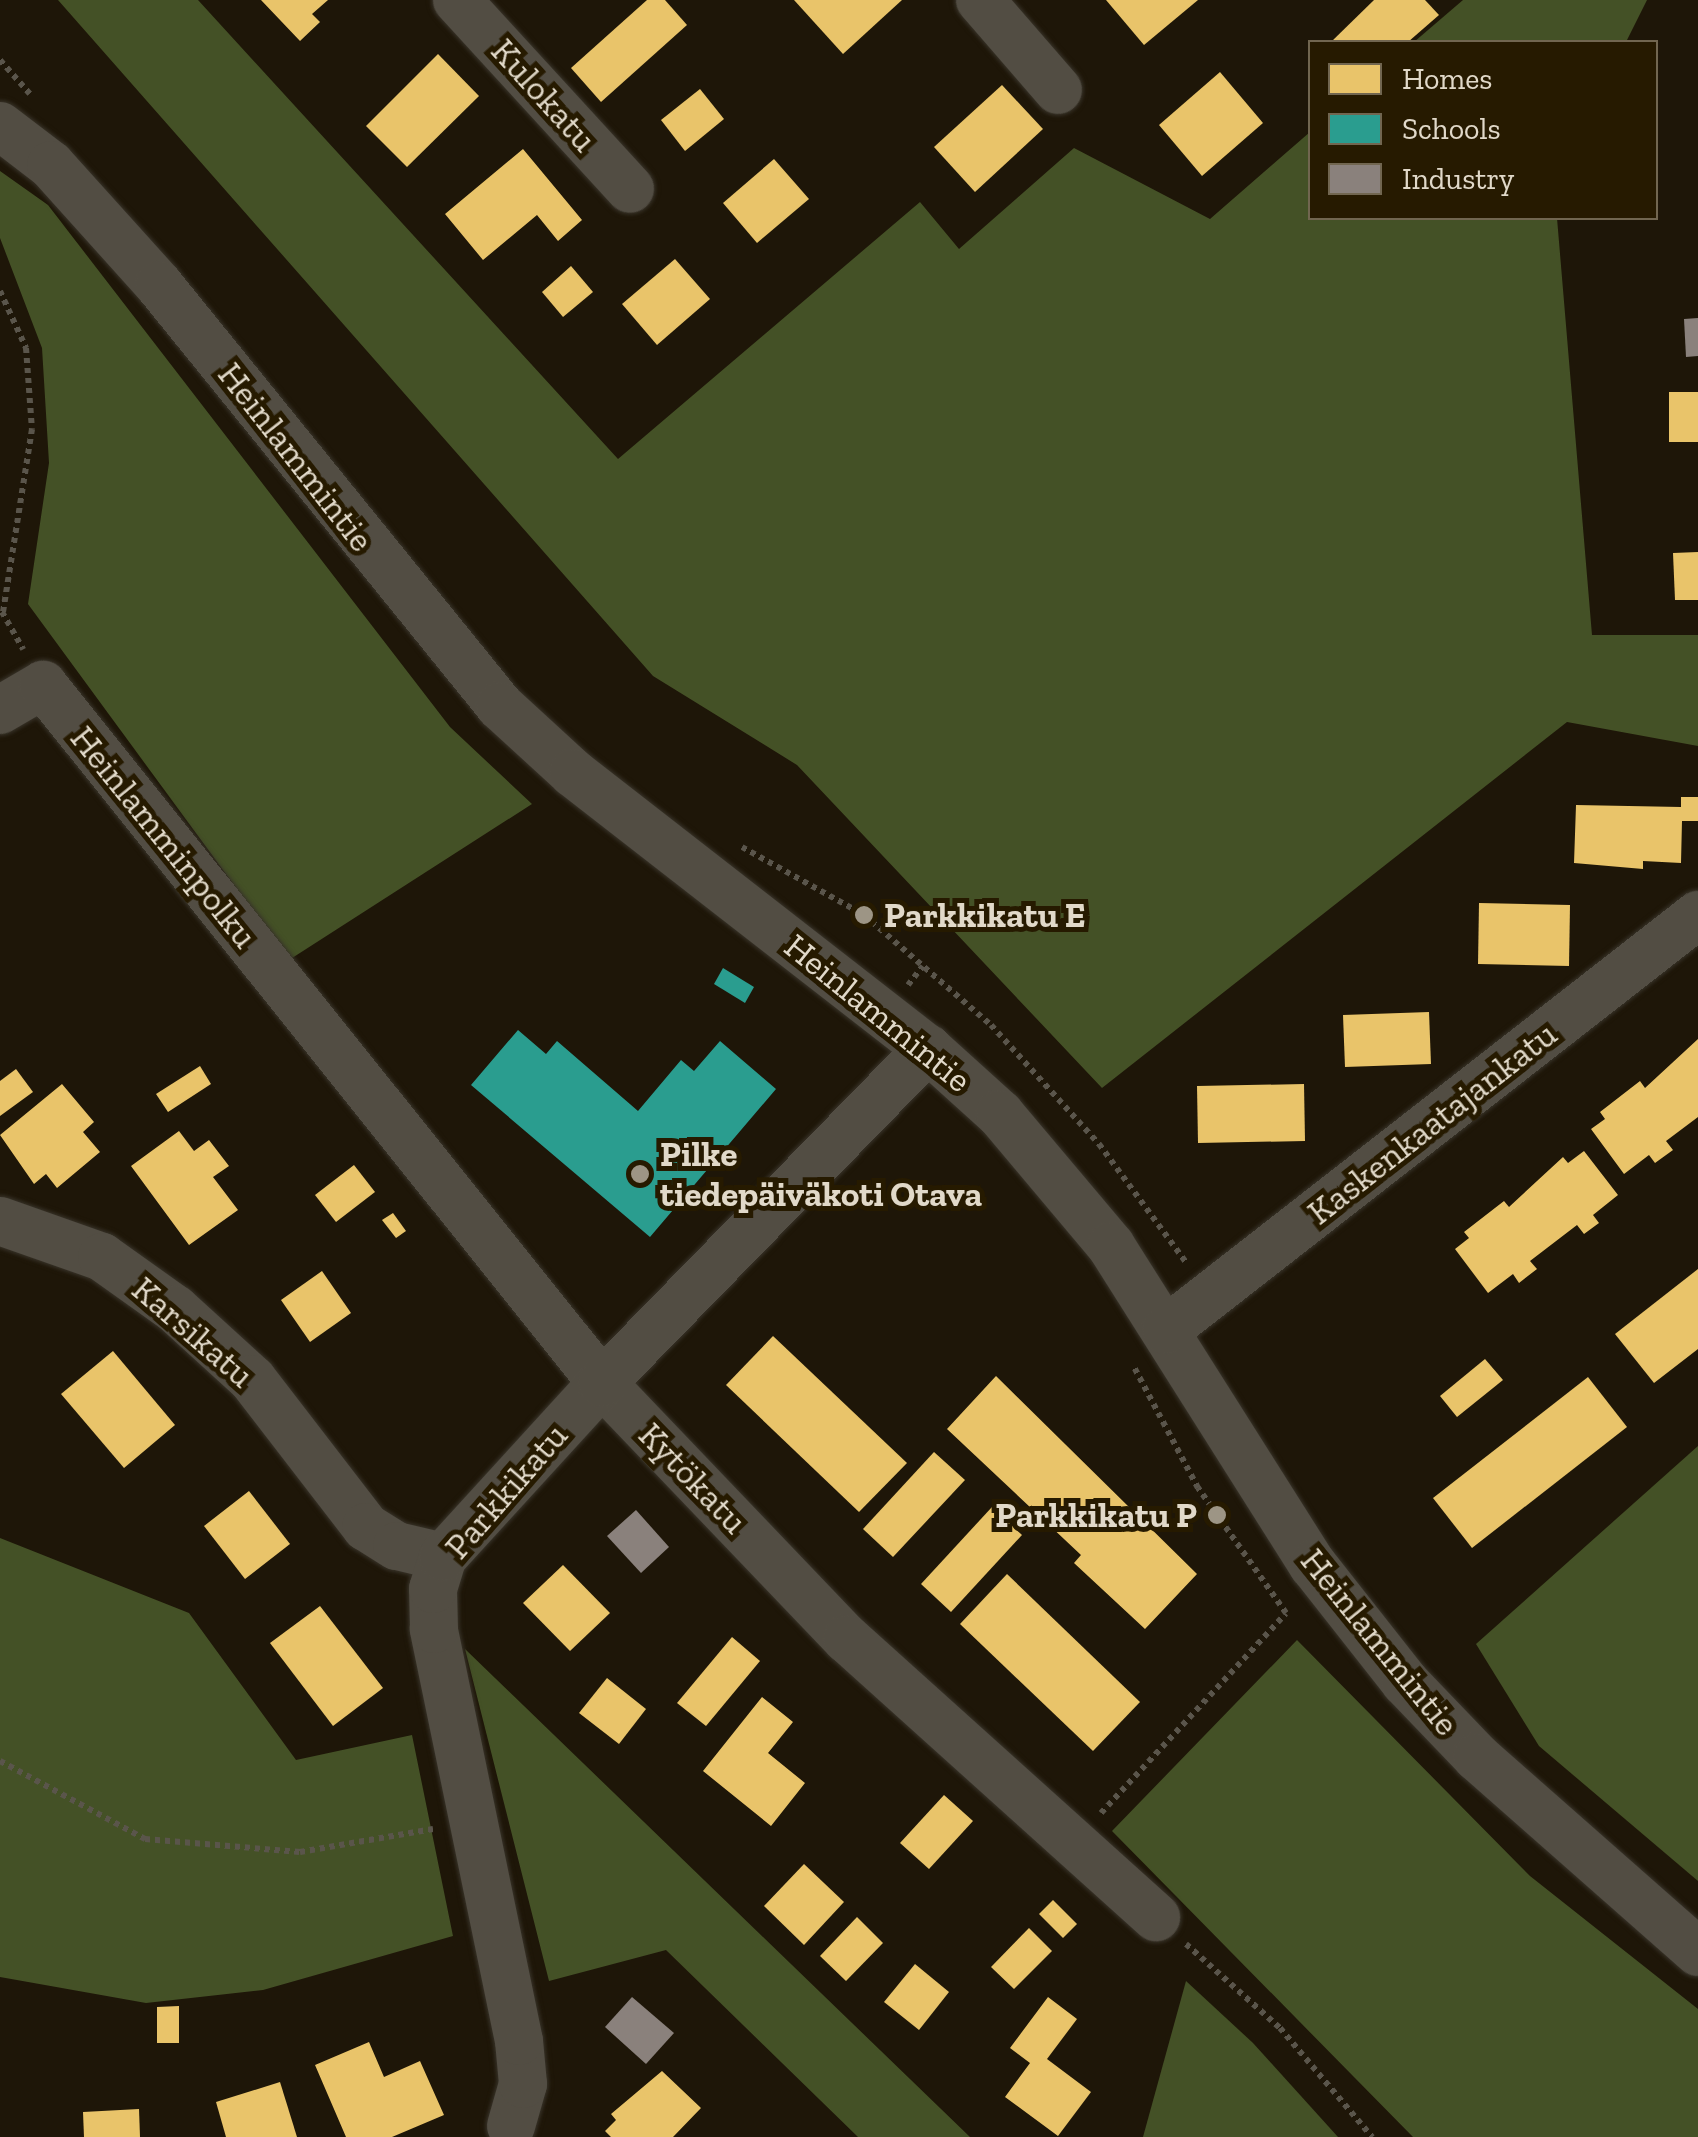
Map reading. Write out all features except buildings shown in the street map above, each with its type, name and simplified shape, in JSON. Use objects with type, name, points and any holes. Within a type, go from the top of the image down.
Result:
[{"type":"street","name":"Kulokatu","points":[[457,0],[630,189]]},
{"type":"street","points":[[980,0],[1058,90]]},
{"type":"street","name":"Heinlammintie","points":[[0,126],[51,165],[159,285],[500,706],[572,773],[928,1049],[1055,1174],[1145,1339],[1312,1566],[1405,1682],[1477,1757],[1698,1952]]},
{"type":"street","name":"Heinlamminpolku","points":[[0,710],[43,685],[286,988]]},
{"type":"street","name":"Kaskenkaatajankatu","points":[[1145,1339],[1698,916]]},
{"type":"street","name":"Kytökatu","points":[[286,988],[602,1383],[847,1639],[1156,1916]]},
{"type":"street","name":"Parkkikatu","points":[[511,2134],[523,2084],[519,2041],[434,1629],[433,1589],[443,1557],[602,1383],[928,1049]]},
{"type":"street","name":"Karsikatu","points":[[0,1221],[102,1257],[175,1309],[252,1379],[366,1526],[397,1546],[443,1557]]},
{"type":"path","points":[[0,290],[26,348],[32,429],[3,613]]},
{"type":"path","points":[[884,1015],[923,966]]},
{"type":"path","points":[[1074,1843],[1286,1613],[1198,1488],[1145,1339]]},
{"type":"path","points":[[0,1761],[145,1839],[300,1852],[474,1822]]},
{"type":"path","points":[[1156,1916],[1280,2028],[1372,2137]]},
{"type":"green space","points":[[58,0],[198,0],[618,459],[920,202],[959,249],[1074,148],[1210,219],[1308,134],[1308,220],[1557,220],[1592,635],[1698,635],[1698,746],[1567,722],[1102,1088],[797,765],[653,676]]},
{"type":"green space","points":[[1463,0],[1647,0],[1627,40],[1416,40]]},
{"type":"green space","points":[[0,171],[48,205],[450,727],[532,804],[289,960],[28,604],[49,463],[42,348],[0,238]]},
{"type":"green space","points":[[1698,1446],[1698,1881],[1539,1746],[1476,1644]]},
{"type":"green space","points":[[0,1538],[189,1613],[296,1760],[412,1735],[453,1936],[263,1990],[146,2003],[0,1977]]},
{"type":"green space","points":[[1297,1640],[1530,1876],[1698,2009],[1698,2137],[1413,2137],[1112,1831]]},
{"type":"green space","points":[[465,1649],[970,2137],[858,2137],[666,1950],[549,1981]]},
{"type":"green space","points":[[1186,1981],[1253,2043],[1338,2137],[1143,2137]]},
{"type":"place","name":"Parkkikatu E","points":[[864,915]]},
{"type":"place","name":"Pilke tiedepäiväkoti Otava","points":[[640,1174]]},
{"type":"place","name":"Parkkikatu P","points":[[1217,1515]]}]
